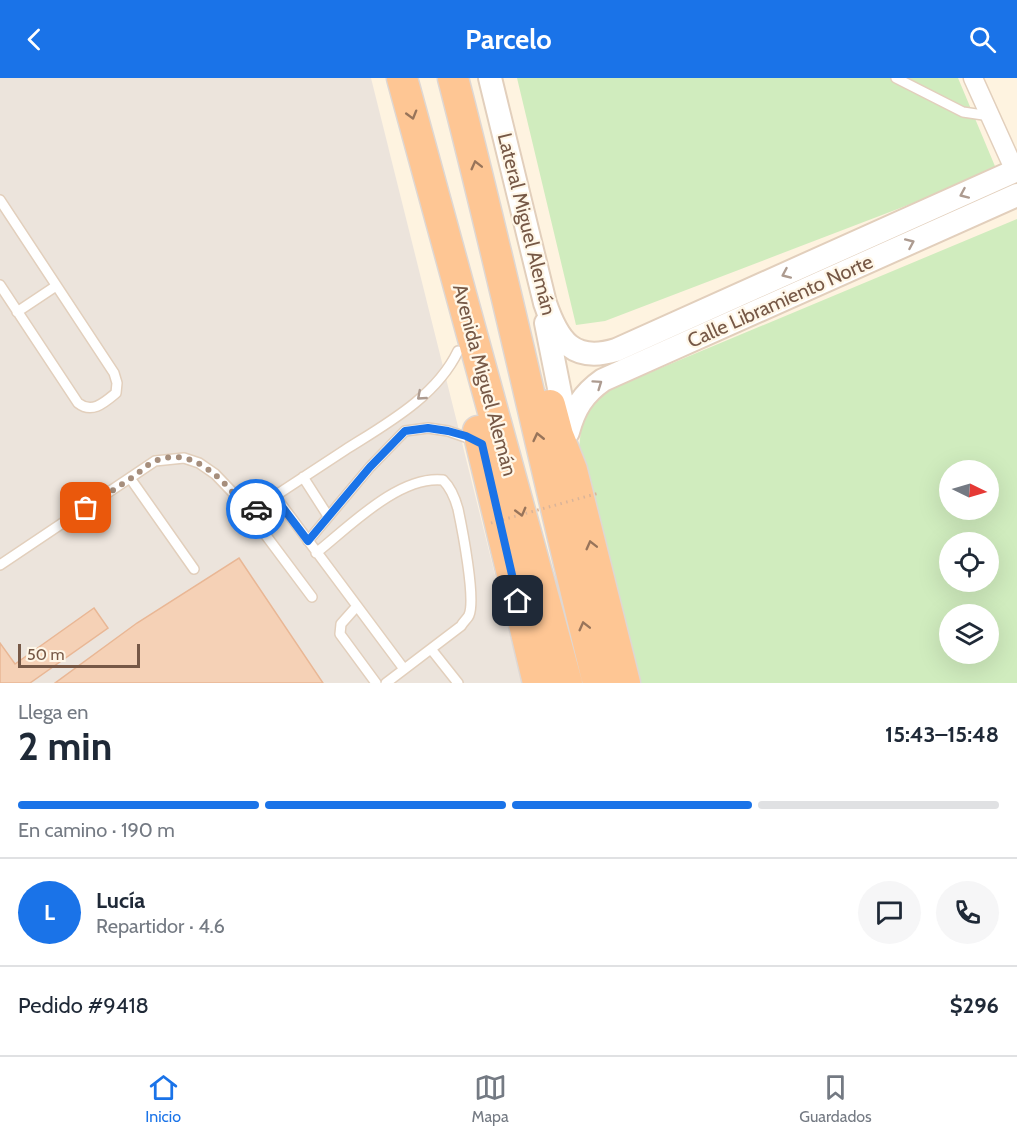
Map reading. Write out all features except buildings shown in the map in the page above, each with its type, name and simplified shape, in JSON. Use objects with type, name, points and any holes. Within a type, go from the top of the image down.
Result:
[{"type":"highway","name":"Avenida Miguel Alemán","points":[[402,78],[567,683]]},
{"type":"highway","name":"Avenida Miguel Alemán","points":[[453,78],[488,214],[525,380],[598,683]]},
{"type":"highway","points":[[488,214],[507,258],[526,313],[558,435],[572,470],[625,683]]},
{"type":"highway","points":[[443,225],[450,321],[482,444],[538,683]]},
{"type":"street","name":"Lateral Miguel Alemán","points":[[490,78],[545,303],[556,332],[567,346],[587,353]]},
{"type":"street","points":[[973,78],[1016,171]]},
{"type":"street","name":"Calle Libramiento Norte","points":[[587,353],[603,354],[616,350],[1016,171]]},
{"type":"street","name":"Calle Libramiento Norte","points":[[568,432],[580,401],[603,380],[1017,195]]},
{"type":"street","points":[[528,239],[568,432],[572,470]]},
{"type":"lane","points":[[896,78],[963,112],[990,116]]},
{"type":"lane","points":[[0,200],[114,373],[117,383],[116,393],[91,409],[84,408],[78,403],[0,285]]},
{"type":"lane","points":[[17,312],[56,286]]},
{"type":"lane","points":[[249,513],[398,416],[436,383],[450,367],[458,351]]},
{"type":"lane","points":[[398,416],[405,431]]},
{"type":"lane","points":[[308,541],[370,467],[405,431],[428,428],[448,431],[482,444]]},
{"type":"lane","points":[[0,565],[156,461],[184,458],[199,463],[215,474],[249,513],[312,597]]},
{"type":"lane","points":[[303,477],[328,516]]},
{"type":"lane","points":[[130,478],[194,569]]},
{"type":"lane","points":[[316,553],[400,488],[430,478],[443,480],[450,488],[458,507],[472,600],[469,615],[461,626],[386,683]]},
{"type":"lane","points":[[274,496],[404,669]]},
{"type":"lane","points":[[357,606],[341,624],[340,633],[376,683]]},
{"type":"lane","points":[[431,649],[458,683]]},
{"type":"path","points":[[490,523],[599,493]]},
{"type":"shaded area","points":[[0,78],[371,78],[522,683],[0,683]]},
{"type":"green space","points":[[517,78],[958,78],[997,171],[605,321],[576,325]]},
{"type":"green space","points":[[1017,219],[1017,683],[636,683],[579,449],[582,419],[601,393]]},
{"type":"way so far","points":[[86,508],[156,461],[184,458],[199,463],[215,474],[249,513],[256,509]]},
{"type":"route","points":[[256,509],[274,496],[308,541],[370,467],[405,431],[428,428],[466,436],[482,444],[518,601]]}]
